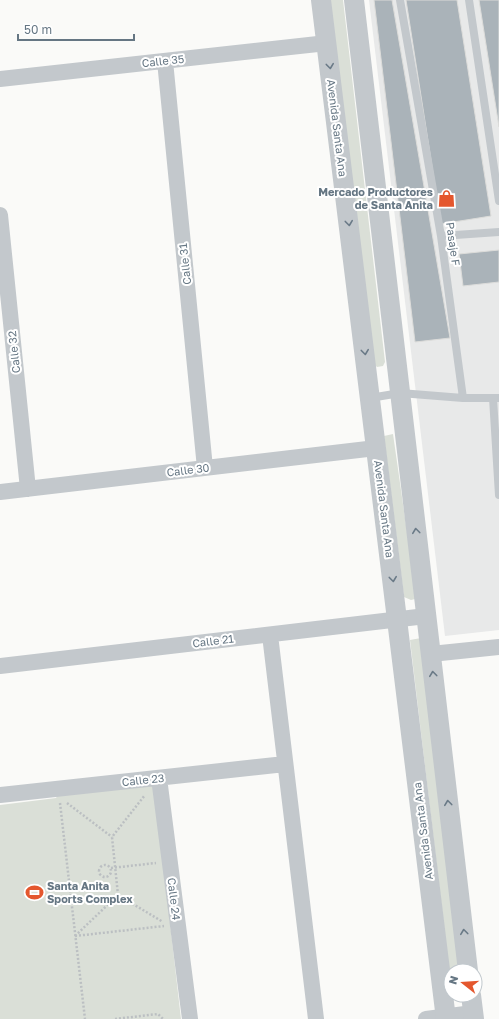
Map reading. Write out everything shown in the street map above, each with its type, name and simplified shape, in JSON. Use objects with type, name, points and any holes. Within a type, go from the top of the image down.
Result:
[{"type":"street","name":"Avenida Santa Ana","points":[[321,0],[446,1018]]},
{"type":"street","points":[[354,0],[467,963]]},
{"type":"street","name":"Calle 35","points":[[0,79],[327,43]]},
{"type":"street","name":"Calle 31","points":[[165,61],[205,468]]},
{"type":"street","name":"Calle 32","points":[[0,215],[28,489]]},
{"type":"street","name":"Calle 30","points":[[0,492],[376,448]]},
{"type":"street","name":"Calle 21","points":[[0,666],[426,616]]},
{"type":"street","points":[[270,635],[316,1019]]},
{"type":"street","points":[[431,654],[499,647]]},
{"type":"street","name":"Calle 23","points":[[0,795],[285,764]]},
{"type":"street","name":"Calle 24","points":[[160,778],[190,1019]]},
{"type":"street","points":[[426,1019],[446,1018],[473,1009]]},
{"type":"lane","name":"Pasaje F","points":[[400,0],[441,236],[463,398]]},
{"type":"lane","points":[[469,0],[499,201]]},
{"type":"lane","points":[[441,236],[499,232]]},
{"type":"lane","points":[[370,398],[400,393],[463,398],[496,398],[499,495]]},
{"type":"path","points":[[118,895],[112,838],[147,792]]},
{"type":"path","points":[[59,797],[85,1019]]},
{"type":"path","points":[[65,801],[112,838]]},
{"type":"path","points":[[111,868],[111,872],[106,877],[100,875],[98,871],[99,868],[105,864],[111,868],[115,868],[161,862]]},
{"type":"path","points":[[75,936],[118,895]]},
{"type":"path","points":[[75,936],[168,926],[118,895]]},
{"type":"path","points":[[115,1019],[158,1014],[163,1019]]},
{"type":"shaded area","points":[[330,0],[343,0],[385,362],[383,366],[377,367],[372,362]]},
{"type":"shaded area","name":"Mercado Productores de Santa Anita","points":[[369,0],[499,0],[499,630],[445,636]]},
{"type":"shaded area","points":[[393,434],[416,595],[415,599],[411,600],[404,597],[384,436]]},
{"type":"shaded area","points":[[421,638],[461,963],[448,963],[410,640]]},
{"type":"shaded area","points":[[154,783],[181,1019],[0,1019],[0,805]]},
{"type":"building","points":[[374,0],[392,0],[450,338],[415,342]]},
{"type":"building","points":[[406,0],[457,0],[491,216],[441,224]]},
{"type":"building","points":[[479,0],[499,0],[499,127]]},
{"type":"building","points":[[499,250],[499,282],[463,286],[459,254]]},
{"type":"place","name":"Mercado Productores de Santa Anita","points":[[446,198]]},
{"type":"place","name":"Santa Anita Sports Complex","points":[[34,892]]}]
